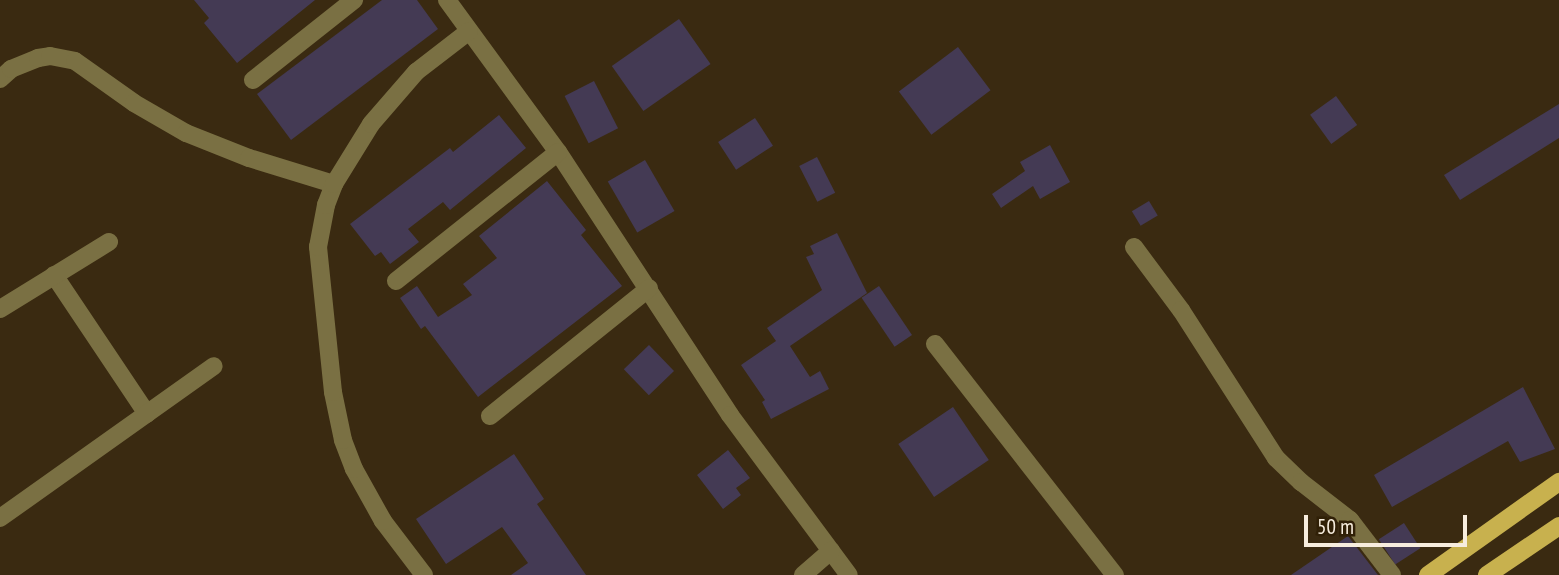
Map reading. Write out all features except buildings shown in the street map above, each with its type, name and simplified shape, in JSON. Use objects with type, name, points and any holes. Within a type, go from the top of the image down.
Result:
[{"type":"main road","points":[[1428,575],[1559,482]]},
{"type":"main road","points":[[1486,575],[1559,526]]},
{"type":"street","points":[[253,80],[354,0]]},
{"type":"street","points":[[447,0],[558,152],[730,415],[849,575]]},
{"type":"street","points":[[424,575],[383,522],[354,469],[337,418],[318,257],[321,225],[334,184],[371,124],[393,96],[442,50],[469,31]]},
{"type":"street","points":[[0,79],[11,69],[38,58],[50,56],[75,61],[134,103],[186,133],[249,158],[334,184]]},
{"type":"street","points":[[396,281],[558,152]]},
{"type":"street","points":[[0,309],[110,242]]},
{"type":"street","points":[[1134,247],[1181,310],[1276,458],[1301,482],[1350,520],[1392,575]]},
{"type":"street","points":[[54,275],[147,414]]},
{"type":"street","points":[[490,415],[649,288]]},
{"type":"street","points":[[934,344],[1115,575]]},
{"type":"street","points":[[0,518],[214,366]]},
{"type":"street","points":[[803,575],[831,551]]}]
